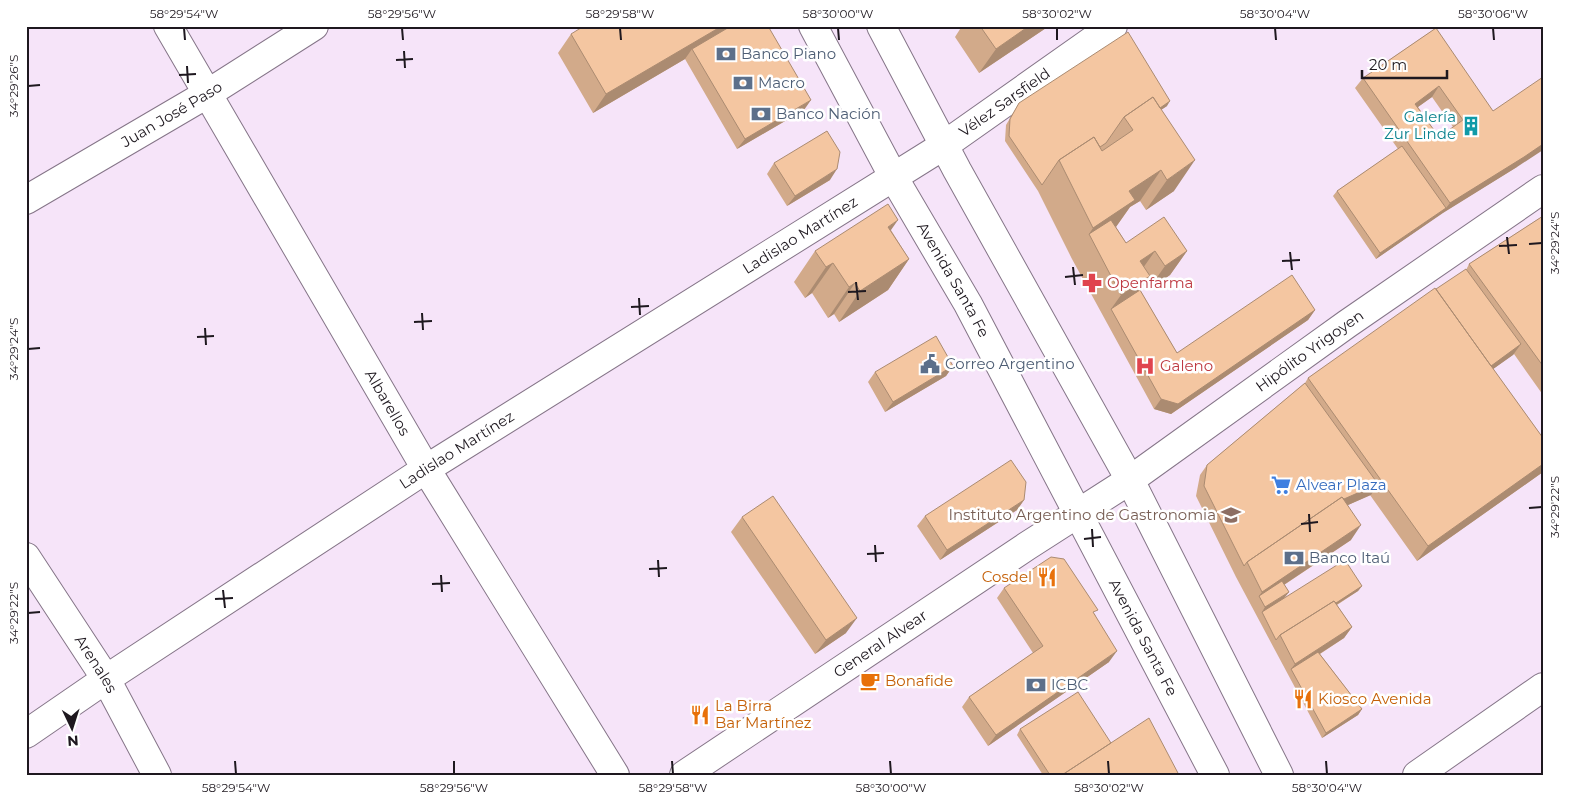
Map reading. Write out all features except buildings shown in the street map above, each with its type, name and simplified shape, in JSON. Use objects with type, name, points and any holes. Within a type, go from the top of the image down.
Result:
[{"type":"street","name":"Albarellos","points":[[168,26],[426,469],[615,775]]},
{"type":"street","name":"Juan José Paso","points":[[26,200],[207,94],[314,26]]},
{"type":"street","name":"Avenida Santa Fe","points":[[813,26],[894,178],[968,304],[1215,775]]},
{"type":"street","points":[[881,26],[943,146],[1130,480],[1279,775]]},
{"type":"street","name":"Vélez Sarsfield","points":[[894,178],[943,146],[1114,26]]},
{"type":"street","name":"Ladislao Martínez","points":[[26,734],[106,679],[426,469],[894,178]]},
{"type":"street","name":"Hipólito Yrigoyen","points":[[1078,513],[1130,480],[1347,324],[1543,189]]},
{"type":"street","name":"General Alvear","points":[[684,775],[1078,513]]},
{"type":"street","name":"Arenales","points":[[26,557],[106,679],[157,775]]},
{"type":"street","points":[[1417,775],[1543,687]]},
{"type":"place","name":"Banco Piano","points":[[726,54]]},
{"type":"place","name":"Macro","points":[[743,83]]},
{"type":"place","name":"Banco Nación","points":[[761,114]]},
{"type":"place","name":"Galería Zur Linde","points":[[1471,126]]},
{"type":"place","name":"Openfarma","points":[[1092,283]]},
{"type":"place","name":"Correo Argentino","points":[[930,364]]},
{"type":"place","name":"Galeno","points":[[1145,366]]},
{"type":"place","name":"Alvear Plaza","points":[[1281,485]]},
{"type":"place","name":"Instituto Argentino de Gastronomia","points":[[1231,515]]},
{"type":"place","name":"Banco Itaú","points":[[1294,558]]},
{"type":"place","name":"Cosdel","points":[[1047,577]]},
{"type":"place","name":"Bonafide","points":[[870,681]]},
{"type":"place","name":"ICBC","points":[[1036,685]]},
{"type":"place","name":"Kiosco Avenida","points":[[1303,699]]},
{"type":"place","name":"La Birra Bar Martínez","points":[[700,715]]}]
